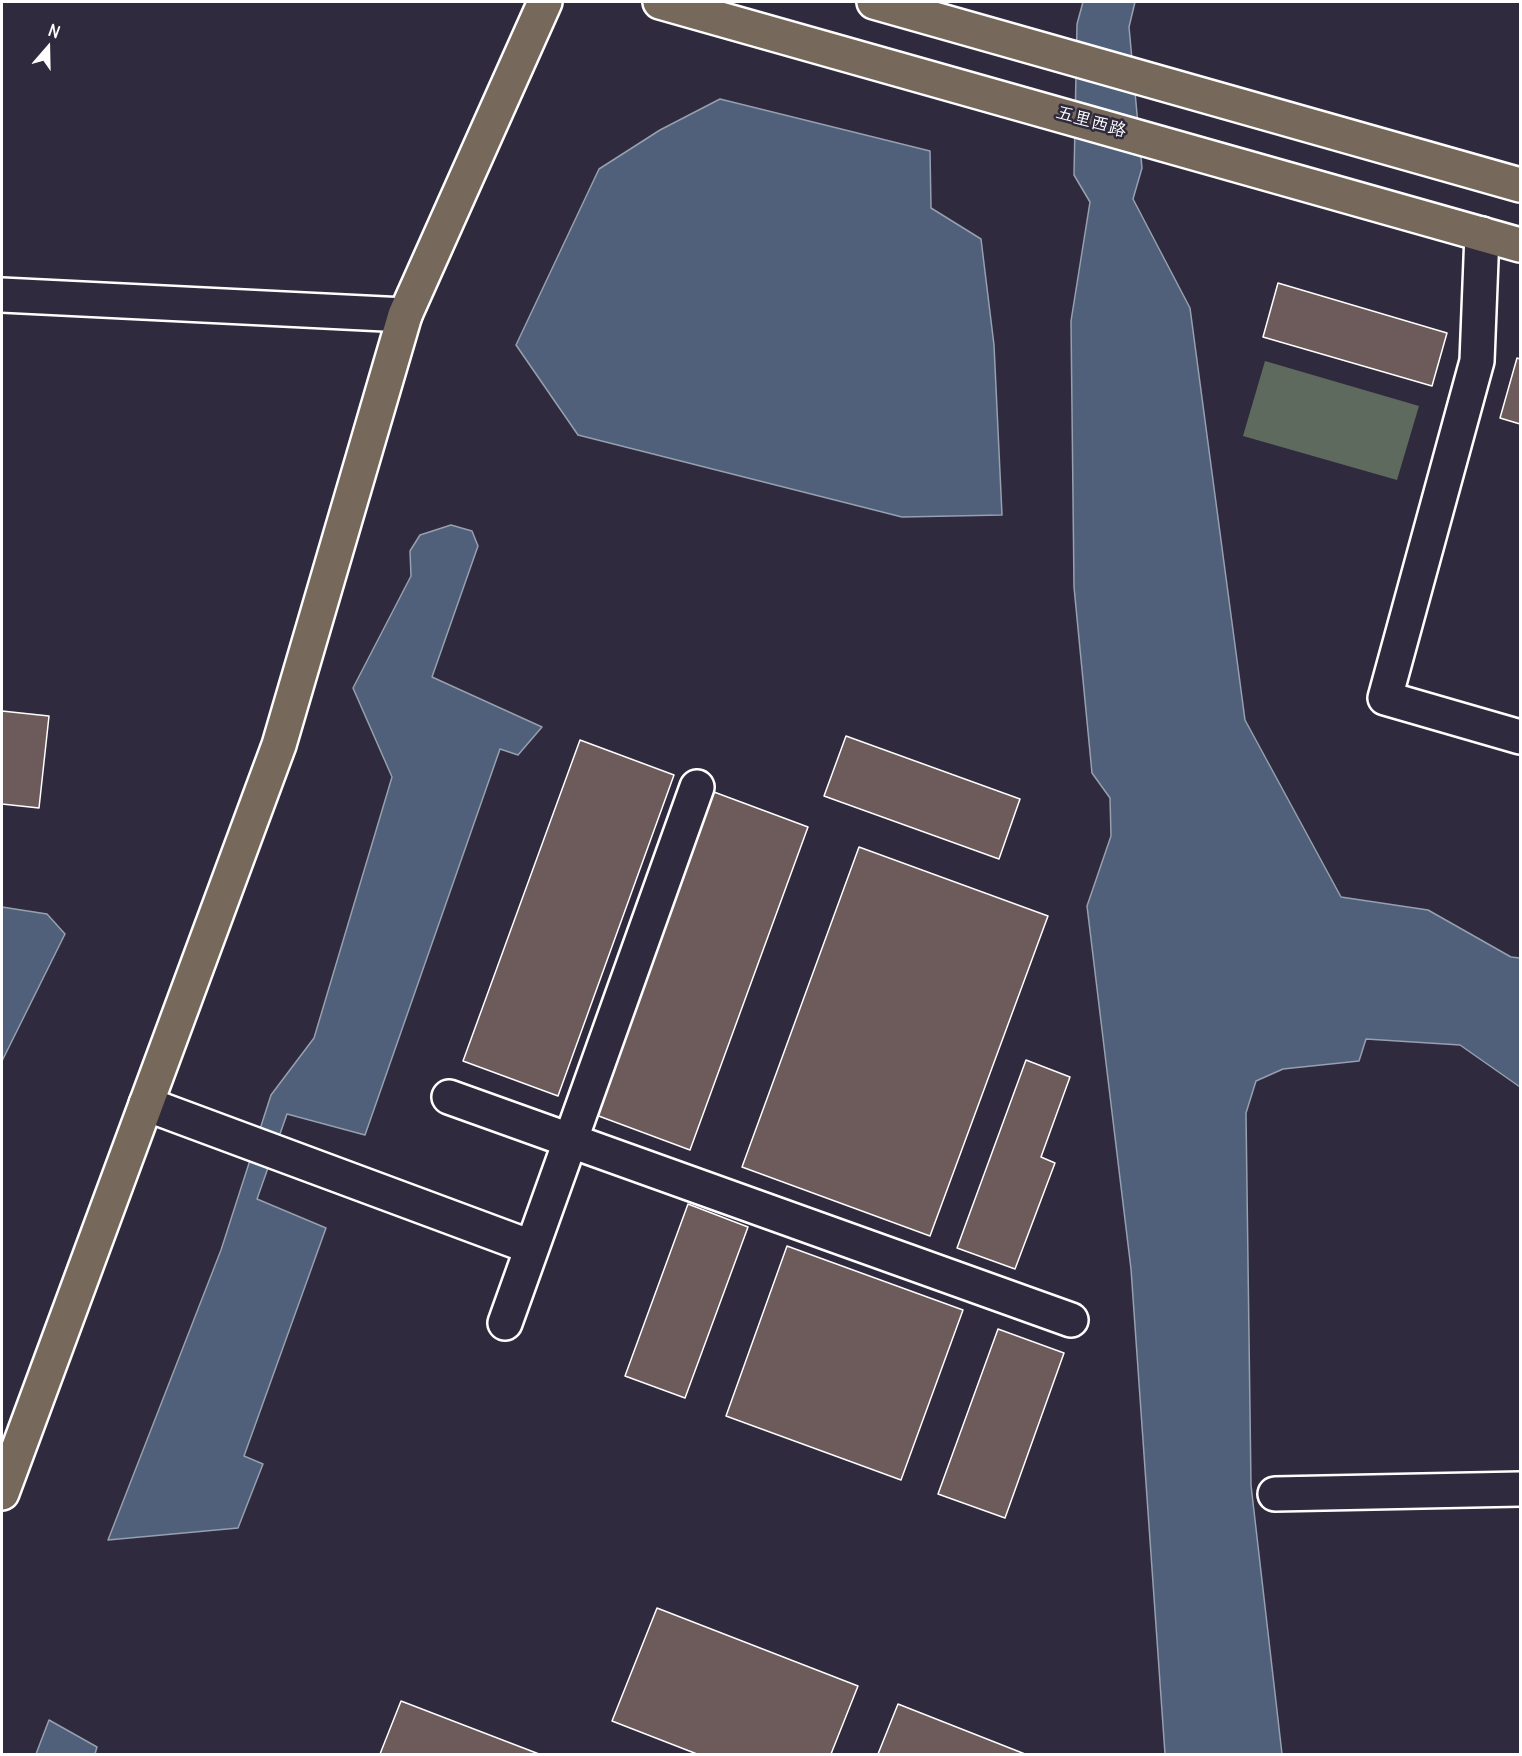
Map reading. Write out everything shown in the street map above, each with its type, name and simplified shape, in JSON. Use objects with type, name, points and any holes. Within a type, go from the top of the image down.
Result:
[{"type":"main road","points":[[2,1493],[279,745],[405,315],[545,2]]},
{"type":"main road","name":"五里西路","points":[[660,2],[1521,245]]},
{"type":"main road","points":[[874,2],[1521,185]]},
{"type":"street","points":[[1482,234],[1477,361],[1385,698],[1521,737]]},
{"type":"street","points":[[2,295],[405,315]]},
{"type":"street","points":[[505,1323],[697,787]]},
{"type":"street","points":[[449,1097],[1071,1320]]},
{"type":"street","points":[[146,1104],[531,1247]]},
{"type":"street","points":[[1275,1494],[1521,1489]]},
{"type":"green space","points":[[1265,361],[1419,406],[1397,480],[1243,436]]},
{"type":"water","points":[[1083,2],[1135,2],[1129,27],[1142,168],[1133,199],[1190,308],[1245,720],[1341,897],[1428,910],[1511,957],[1520,958],[1520,1087],[1460,1045],[1366,1039],[1359,1061],[1283,1069],[1256,1081],[1246,1113],[1251,1485],[1282,1754],[1165,1754],[1131,1269],[1087,906],[1111,836],[1110,798],[1092,773],[1074,587],[1071,321],[1090,202],[1074,175],[1077,24]]},
{"type":"water","points":[[720,99],[930,151],[931,208],[981,239],[994,345],[1002,515],[902,517],[578,435],[516,345],[599,169],[660,130]]},
{"type":"water","points":[[451,525],[472,531],[478,546],[432,677],[542,727],[518,755],[500,749],[365,1135],[287,1114],[257,1199],[326,1228],[244,1456],[263,1464],[238,1528],[108,1540],[221,1250],[271,1095],[314,1038],[392,777],[353,688],[411,576],[410,551],[420,535]]},
{"type":"water","points":[[2,907],[47,914],[65,934],[2,1061]]},
{"type":"water","points":[[49,1720],[97,1747],[95,1754],[36,1754]]},
{"type":"building","points":[[1278,283],[1447,333],[1432,386],[1263,337]]},
{"type":"building","points":[[1517,358],[1520,359],[1520,424],[1500,418]]},
{"type":"building","points":[[2,711],[49,716],[39,808],[2,804]]},
{"type":"building","points":[[846,736],[1020,799],[999,859],[824,796]]},
{"type":"building","points":[[580,740],[674,775],[558,1096],[463,1061]]},
{"type":"building","points":[[714,792],[808,827],[690,1150],[596,1115]]},
{"type":"building","points":[[859,847],[1048,916],[930,1236],[742,1167]]},
{"type":"building","points":[[1026,1060],[1070,1077],[1041,1157],[1055,1163],[1015,1269],[957,1248]]},
{"type":"building","points":[[688,1204],[748,1227],[685,1398],[625,1376]]},
{"type":"building","points":[[787,1246],[963,1310],[901,1480],[726,1416]]},
{"type":"building","points":[[998,1329],[1064,1353],[1005,1518],[938,1494]]},
{"type":"building","points":[[657,1608],[858,1686],[831,1754],[697,1754],[612,1721]]},
{"type":"building","points":[[401,1701],[539,1754],[380,1754]]},
{"type":"building","points":[[898,1704],[1025,1754],[878,1754]]}]
